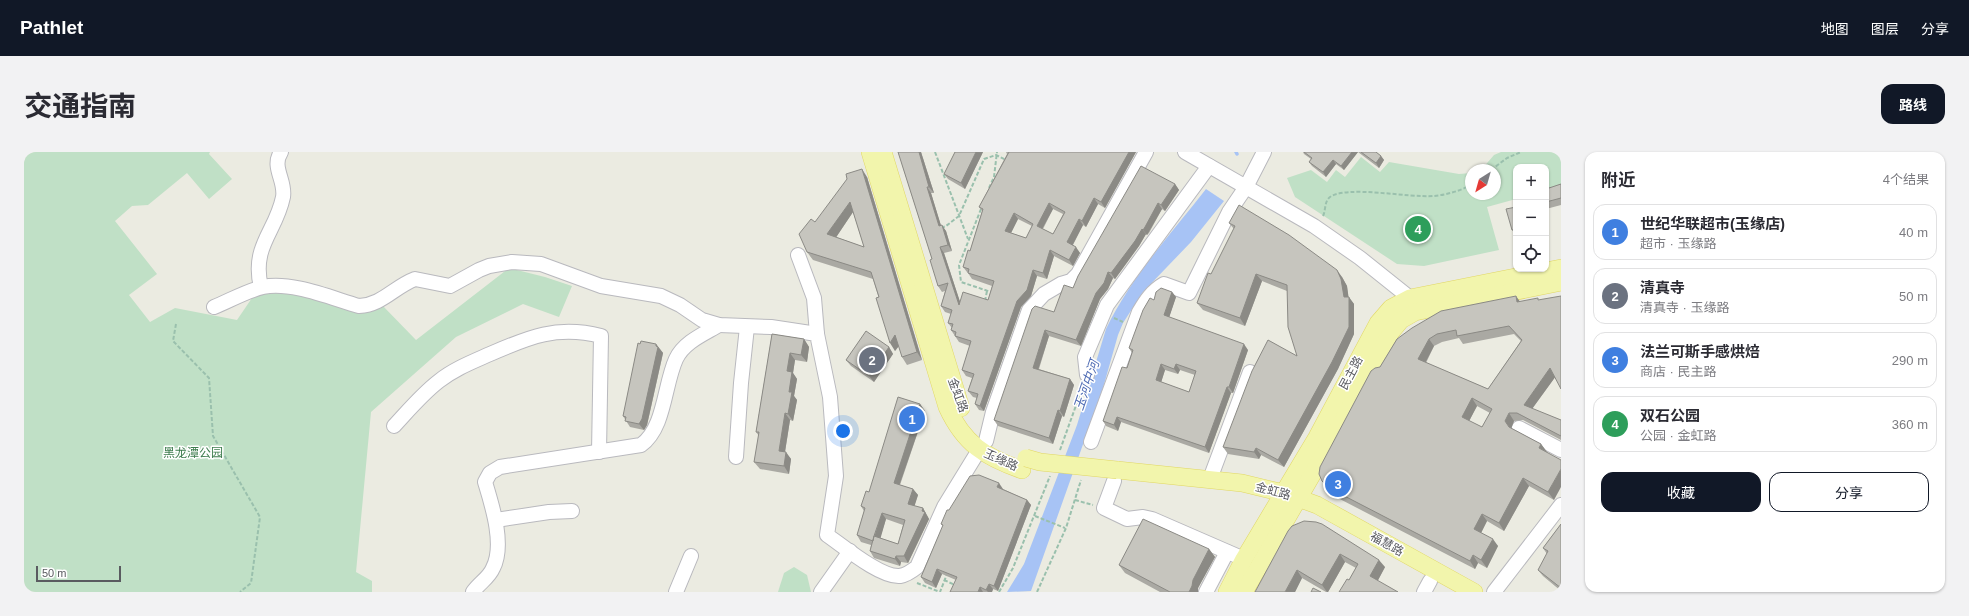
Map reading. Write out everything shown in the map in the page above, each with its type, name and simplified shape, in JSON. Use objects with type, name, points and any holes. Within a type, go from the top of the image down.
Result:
[{"type":"main road","name":"玉缘路","points":[[870,152],[947,407],[959,429],[982,446]]},
{"type":"main road","name":"金虹路","points":[[883,152],[958,403],[982,446],[1012,454],[1024,464],[1040,462],[1115,475],[1210,479],[1242,483],[1288,501]]},
{"type":"main road","name":"民主路","points":[[1244,592],[1317,437],[1378,324],[1391,308],[1410,298],[1561,268]]},
{"type":"main road","name":"民主路","points":[[1227,592],[1244,559],[1330,444],[1391,332],[1401,320],[1415,312],[1561,282]]},
{"type":"main road","points":[[1115,475],[1288,501]]},
{"type":"main road","name":"福慧路","points":[[1288,501],[1427,586],[1450,592]]},
{"type":"main road","name":"福慧路","points":[[1288,501],[1317,505],[1474,592]]},
{"type":"street","points":[[261,287],[259,266],[261,247],[280,207],[283,194],[277,170],[281,152]]},
{"type":"street","points":[[798,255],[814,298],[818,334],[830,396],[836,476],[826,535],[881,571],[900,576],[917,567],[944,507],[982,446],[1029,310],[1044,294],[1061,284],[1071,281],[1078,274],[1146,152]]},
{"type":"street","points":[[1185,152],[1338,241],[1410,298]]},
{"type":"street","points":[[1091,442],[1139,312],[1146,300],[1154,291],[1164,284],[1189,293],[1243,185],[1264,152]]},
{"type":"street","points":[[1087,375],[1085,357],[1107,305],[1211,167]]},
{"type":"street","points":[[214,307],[261,287],[271,286],[293,287],[359,306],[365,306],[378,302],[415,279],[450,286],[479,270],[501,264],[523,262],[540,264],[601,286],[661,296],[680,305],[702,320],[719,325],[771,327],[818,334]]},
{"type":"street","points":[[473,592],[487,578],[494,568],[497,550],[496,520],[485,482],[490,473],[496,468],[634,448],[641,445],[651,437],[654,432],[676,359],[690,342],[719,325]]},
{"type":"street","points":[[736,457],[740,383],[747,326]]},
{"type":"street","points":[[394,426],[431,388],[459,368],[532,336],[552,332],[577,331],[601,336],[599,452]]},
{"type":"street","points":[[1210,479],[1250,372]]},
{"type":"street","points":[[1519,428],[1561,450]]},
{"type":"street","points":[[1115,475],[1104,508],[1127,519],[1143,517],[1152,519],[1244,559]]},
{"type":"street","points":[[1494,592],[1561,505]]},
{"type":"street","points":[[496,520],[549,512],[572,511]]},
{"type":"street","points":[[821,592],[850,551]]},
{"type":"street","points":[[1206,592],[1227,552]]},
{"type":"street","points":[[676,592],[691,556]]},
{"type":"path","points":[[935,152],[969,240]]},
{"type":"path","points":[[1499,164],[1507,158],[1521,152]]},
{"type":"path","points":[[939,229],[946,226],[959,216],[984,159],[997,153]]},
{"type":"path","points":[[997,153],[1009,162]]},
{"type":"path","points":[[988,191],[994,177],[997,153]]},
{"type":"path","points":[[1326,202],[1331,196],[1346,192],[1433,196],[1465,187]]},
{"type":"path","points":[[982,205],[959,265],[961,282],[995,293]]},
{"type":"path","points":[[984,304],[987,290]]},
{"type":"path","points":[[1108,316],[1128,323]]},
{"type":"path","points":[[176,324],[174,341],[209,378],[213,436],[260,517],[251,583],[240,592]]},
{"type":"path","points":[[1060,452],[1087,375]]},
{"type":"path","points":[[999,592],[1013,568],[1036,516],[1052,473]]},
{"type":"path","points":[[1037,592],[1066,528],[1081,478]]},
{"type":"path","points":[[1075,500],[1104,508]]},
{"type":"path","points":[[1036,516],[1066,528]]},
{"type":"path","points":[[904,574],[911,580],[940,592],[950,568]]},
{"type":"path","points":[[944,580],[957,586]]},
{"type":"green space","name":"黑龙潭公园","points":[[24,152],[210,152],[209,154],[232,179],[209,199],[187,173],[148,205],[132,206],[115,221],[157,274],[129,295],[150,322],[175,308],[237,320],[254,295],[275,289],[371,311],[382,305],[416,340],[509,268],[545,277],[572,286],[559,317],[523,304],[456,337],[371,412],[356,572],[372,581],[372,592],[24,592]]},
{"type":"green space","points":[[1501,152],[1561,152],[1561,187],[1549,190],[1549,164],[1513,164],[1513,200],[1487,207],[1499,250],[1424,266],[1397,264],[1295,197],[1287,178],[1311,170],[1327,182],[1336,170],[1345,177],[1361,157],[1380,172],[1389,162],[1459,174],[1465,174],[1465,200],[1501,200],[1501,164],[1486,164],[1494,155]]},
{"type":"green space","points":[[794,567],[807,575],[811,592],[778,592],[784,573]]},
{"type":"water","points":[[1206,189],[1224,201],[1191,242],[1143,292],[1123,323],[1118,335],[1103,388],[1031,591],[1007,592],[1024,564],[1077,425],[1106,329],[1116,310],[1139,274]]},
{"type":"building","points":[[898,152],[919,152],[929,187],[927,187],[939,226],[942,225],[948,245],[940,247],[959,305],[963,292],[988,300],[994,281],[968,273],[969,269],[963,267],[968,250],[970,251],[983,209],[979,207],[1009,152],[1129,152],[1101,202],[1094,198],[1082,221],[1079,219],[1067,242],[1076,247],[1069,260],[1050,250],[1043,273],[1033,270],[1027,290],[1017,301],[980,406],[975,404],[978,394],[968,391],[974,374],[962,370],[971,341],[955,336],[956,332],[951,330],[953,324],[948,323],[952,310],[941,306],[948,283],[938,286],[930,260],[932,259]],"holes":[[[1049,203],[1065,212],[1053,234],[1037,226]],[[1014,213],[1033,224],[1026,238],[1005,231]]]},
{"type":"building","points":[[955,152],[976,152],[961,183],[944,174]]},
{"type":"building","points":[[1304,152],[1352,152],[1341,166],[1333,160],[1323,172],[1309,162],[1312,158]]},
{"type":"building","points":[[1361,152],[1376,152],[1381,156],[1376,163]]},
{"type":"building","points":[[1141,166],[1175,184],[1161,205],[1158,203],[1143,230],[1142,229],[1111,273],[1108,272],[1104,283],[1096,293],[1076,340],[1045,330],[1033,368],[1070,379],[1060,411],[1058,410],[1049,438],[994,420],[1032,309],[1035,306],[1054,312],[1064,285],[1073,288],[1078,276]]},
{"type":"building","points":[[862,169],[917,352],[902,357],[895,335],[890,343],[876,298],[879,297],[871,272],[807,252],[799,234],[811,219],[815,222],[847,179],[846,174]],"holes":[[[850,202],[864,247],[827,234]]]},
{"type":"building","points":[[1561,184],[1561,198],[1549,201],[1549,188]]},
{"type":"building","points":[[1239,205],[1289,235],[1337,270],[1341,279],[1344,297],[1349,297],[1349,327],[1332,362],[1278,460],[1256,448],[1254,452],[1223,447],[1252,371],[1268,340],[1297,356],[1288,327],[1287,285],[1256,274],[1240,318],[1197,303],[1208,273],[1211,274],[1235,226],[1229,223]]},
{"type":"building","points":[[1513,208],[1513,230],[1512,230],[1506,209]]},
{"type":"building","points":[[1161,288],[1172,292],[1164,315],[1244,344],[1205,447],[1117,417],[1114,425],[1103,421],[1122,367],[1127,368],[1133,350],[1129,348],[1143,310],[1150,298],[1154,300],[1156,292]],"holes":[[[1161,364],[1174,369],[1176,364],[1196,371],[1189,392],[1156,380]]]},
{"type":"building","points":[[1516,296],[1517,302],[1561,296],[1561,389],[1550,368],[1524,405],[1561,420],[1561,436],[1517,413],[1509,413],[1505,421],[1509,427],[1541,444],[1539,448],[1561,460],[1561,469],[1548,492],[1523,478],[1499,523],[1482,514],[1474,529],[1493,539],[1481,560],[1473,555],[1470,561],[1329,488],[1322,481],[1319,474],[1320,467],[1371,371],[1380,367],[1397,339],[1412,328],[1441,311]],"holes":[[[1509,326],[1522,340],[1488,389],[1418,359],[1429,339],[1437,334],[1456,330],[1457,336]],[[1472,398],[1492,409],[1482,427],[1462,417]]]},
{"type":"building","points":[[866,331],[889,347],[869,376],[846,360]]},
{"type":"building","points":[[772,334],[804,339],[801,355],[790,353],[787,371],[792,372],[789,392],[792,392],[788,414],[785,413],[779,451],[786,452],[784,466],[754,462],[759,432],[756,432]]},
{"type":"building","points":[[641,341],[656,344],[658,347],[642,419],[639,424],[625,421],[626,417],[623,416],[638,343],[640,344]]},
{"type":"building","points":[[898,397],[920,404],[894,483],[913,489],[908,504],[923,508],[922,511],[925,512],[904,556],[896,556],[895,559],[870,551],[873,541],[857,535],[865,508],[861,506],[866,491],[869,492]],"holes":[[[882,513],[905,520],[898,544],[874,536]]]},
{"type":"building","points":[[979,475],[999,483],[997,487],[1027,500],[994,586],[989,584],[986,590],[980,587],[978,592],[950,592],[957,577],[937,569],[932,582],[921,577],[943,525],[941,524],[947,510],[949,510],[970,476]]},
{"type":"building","points":[[1143,519],[1209,549],[1193,580],[1189,592],[1170,592],[1119,565]]},
{"type":"building","points":[[1304,521],[1322,524],[1379,560],[1370,576],[1398,592],[1339,592],[1347,579],[1349,580],[1358,564],[1340,554],[1322,585],[1297,570],[1285,592],[1255,592],[1288,531],[1292,526]]},
{"type":"building","points":[[1561,524],[1561,588],[1538,570],[1548,551],[1543,548]]},
{"type":"building","points":[[1313,588],[1321,592],[1311,592]]},
{"type":"place","name":"双石公园","points":[[1418,229]]},
{"type":"place","name":"清真寺","points":[[872,360]]},
{"type":"place","name":"世纪华联超市(玉缘店)","points":[[912,419]]},
{"type":"place","name":"法兰可斯手感烘焙","points":[[1338,484]]},
{"type":"water label","name":"玉河中河","points":[[1086,385]]}]
